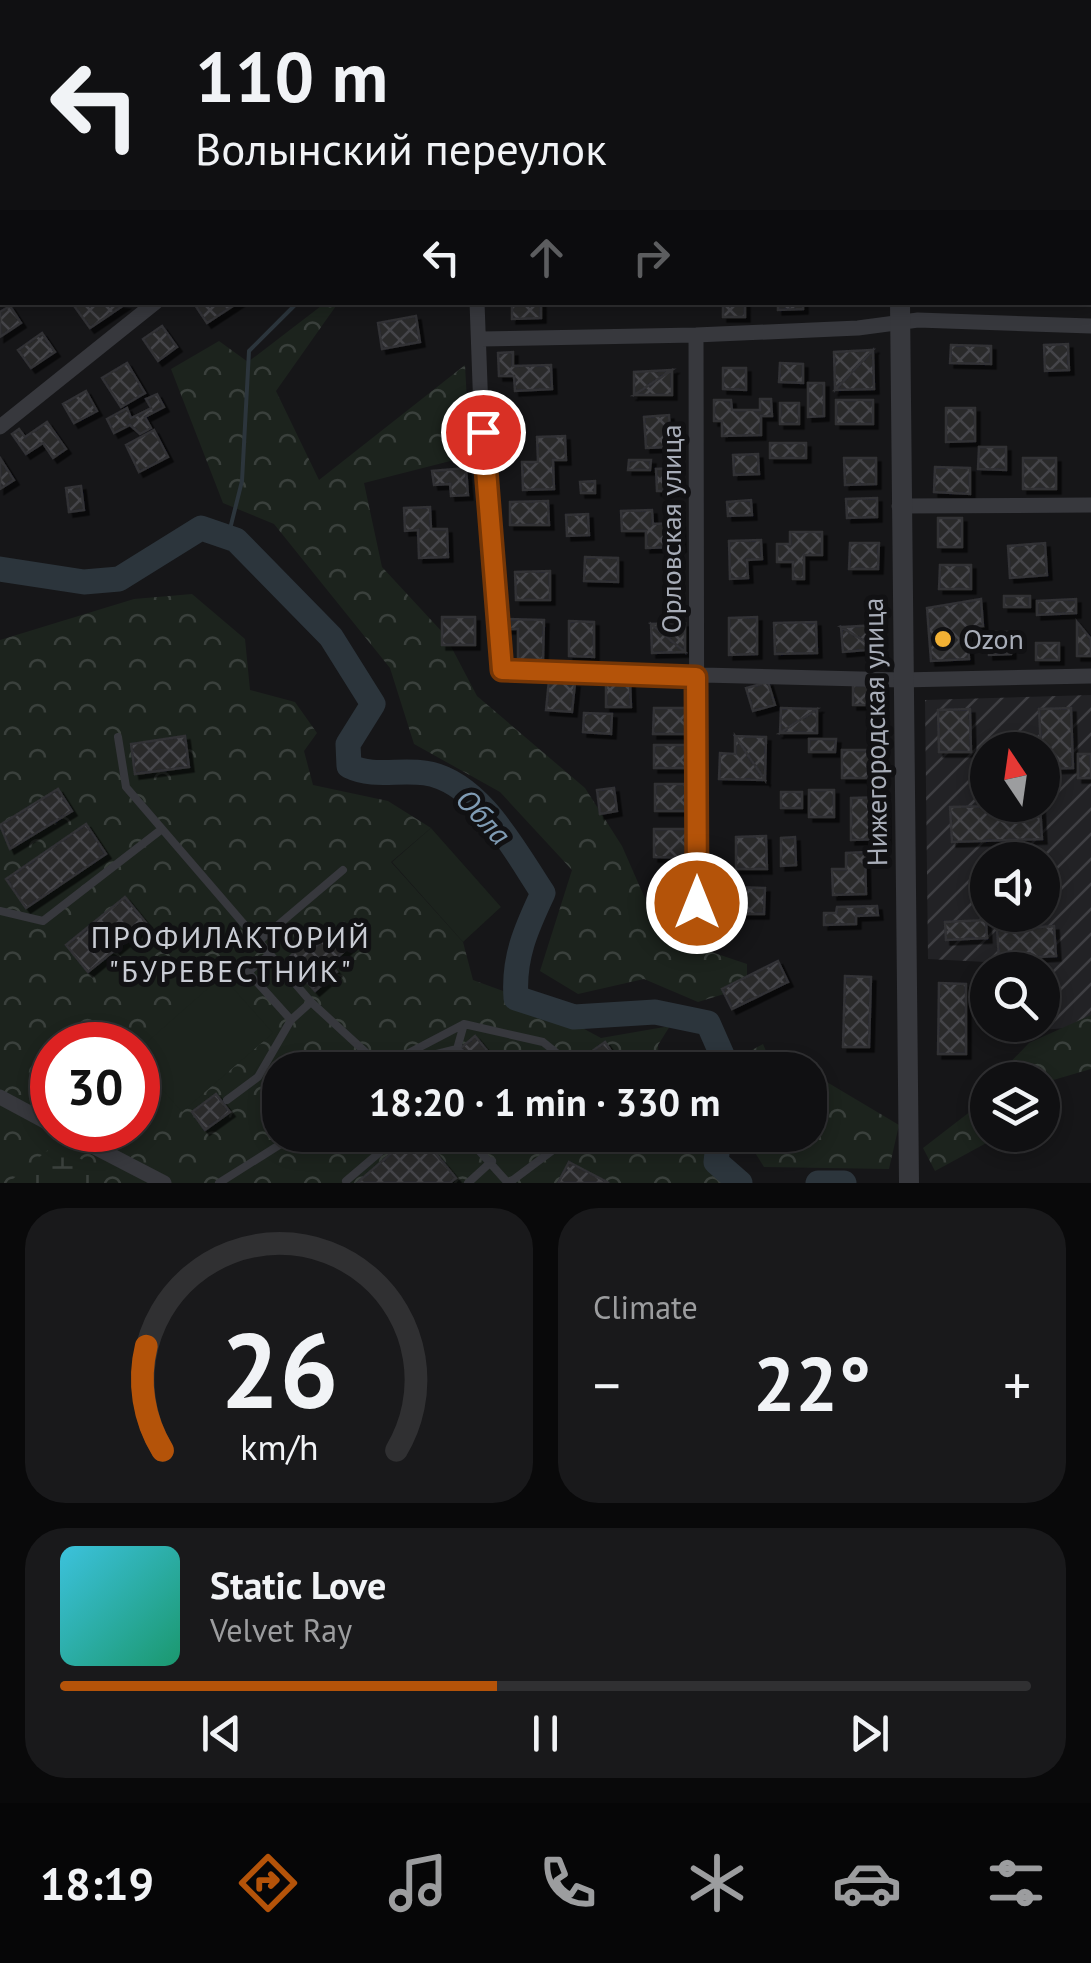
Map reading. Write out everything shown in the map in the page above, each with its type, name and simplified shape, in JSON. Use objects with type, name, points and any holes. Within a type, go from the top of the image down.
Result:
[{"type":"street","points":[[0,427],[152,305]]},
{"type":"street","points":[[477,305],[483,466],[502,670],[900,680],[1091,676]]},
{"type":"street","points":[[481,339],[696,336],[858,328],[900,312],[1091,326]]},
{"type":"street","name":"Нижегородская улица","points":[[900,312],[900,680],[910,1183]]},
{"type":"street","name":"Орловская улица","points":[[696,336],[697,903]]},
{"type":"street","points":[[900,506],[1091,505]]},
{"type":"street","points":[[0,1097],[30,1113]]},
{"type":"street","points":[[104,1152],[164,1183]]},
{"type":"lane","points":[[118,738],[126,787],[310,1002],[364,1052]]},
{"type":"lane","points":[[0,911],[43,921],[162,829]]},
{"type":"lane","points":[[258,942],[343,870]]},
{"type":"lane","points":[[269,954],[248,972],[291,1020]]},
{"type":"lane","points":[[226,1100],[258,1077],[291,1020],[310,1002]]},
{"type":"lane","points":[[413,1052],[464,1024],[542,1042],[555,1052]]},
{"type":"lane","points":[[458,1049],[464,1024]]},
{"type":"lane","points":[[447,1052],[458,1049]]},
{"type":"lane","points":[[219,1183],[268,1152]]},
{"type":"lane","points":[[346,1181],[380,1152]]},
{"type":"lane","points":[[483,1152],[509,1183],[550,1152]]},
{"type":"lane","points":[[468,1183],[492,1161]]},
{"type":"shaded area","points":[[1091,695],[1091,1026],[1060,1028],[1060,952],[970,952],[970,961],[928,959],[925,700]]},
{"type":"green space","points":[[322,305],[337,305],[276,391],[319,480],[465,365],[470,456],[364,483],[382,567],[445,635],[477,696],[585,788],[622,846],[661,935],[747,964],[747,987],[698,1002],[644,979],[578,994],[540,971],[572,870],[500,792],[414,744],[390,668],[274,524],[223,503],[171,369],[219,341],[248,362]]},
{"type":"green space","points":[[192,594],[245,639],[250,690],[295,702],[317,733],[304,751],[313,785],[388,801],[431,828],[391,862],[463,942],[473,980],[536,1003],[601,1038],[670,1026],[658,1045],[658,1052],[262,1052],[262,1152],[715,1152],[744,1183],[0,1183],[0,640],[134,599]]},
{"type":"green space","points":[[431,828],[501,907],[463,942],[392,862]]},
{"type":"green space","points":[[222,976],[273,1033],[182,1112],[160,1087],[160,1031]]},
{"type":"green space","points":[[1091,1015],[1091,1069],[1060,1078],[1060,1062],[1011,1062],[1031,1042],[1060,1042],[1060,1029]]},
{"type":"green space","points":[[763,1044],[766,1052],[748,1052]]},
{"type":"green space","points":[[827,1082],[899,1125],[889,1169],[764,1167],[755,1152],[827,1152]]},
{"type":"green space","points":[[970,1112],[970,1152],[935,1171],[923,1148]]},
{"type":"green space","points":[[46,1152],[67,1152],[104,1171],[99,1183],[8,1183]]},
{"type":"building","points":[[73,305],[124,305],[90,328]]},
{"type":"building","points":[[195,305],[234,305],[207,323]]},
{"type":"building","points":[[512,305],[541,305],[541,318],[512,319]]},
{"type":"building","points":[[723,305],[745,305],[745,317],[723,317]]},
{"type":"building","points":[[778,305],[803,305],[803,309],[778,310]]},
{"type":"building","points":[[10,306],[21,323],[0,337],[0,312]]},
{"type":"building","points":[[416,316],[420,342],[382,349],[378,323]]},
{"type":"building","points":[[162,326],[177,347],[158,361],[143,339]]},
{"type":"building","points":[[42,333],[55,352],[31,368],[18,350]]},
{"type":"building","points":[[1068,344],[1069,370],[1045,371],[1044,345]]},
{"type":"building","points":[[951,345],[991,346],[991,364],[950,363]]},
{"type":"building","points":[[873,350],[835,390],[834,352]]},
{"type":"building","points":[[873,350],[874,389],[835,390]]},
{"type":"building","points":[[513,352],[513,366],[551,365],[552,389],[515,391],[514,376],[499,376],[498,353]]},
{"type":"building","points":[[127,363],[145,393],[121,407],[102,378]]},
{"type":"building","points":[[780,363],[803,364],[803,383],[779,382]]},
{"type":"building","points":[[723,368],[746,368],[746,390],[723,389]]},
{"type":"building","points":[[672,370],[672,395],[634,395]]},
{"type":"building","points":[[672,370],[634,395],[634,372]]},
{"type":"building","points":[[808,383],[824,383],[824,416],[808,417]]},
{"type":"building","points":[[86,391],[97,411],[74,423],[63,404]]},
{"type":"building","points":[[157,394],[164,407],[145,417],[151,428],[140,434],[130,425],[114,433],[107,419],[127,408],[131,418],[151,408],[146,399]]},
{"type":"building","points":[[760,399],[771,399],[772,416],[761,416],[761,435],[722,436],[722,421],[714,421],[714,400],[731,400],[732,410],[760,410]]},
{"type":"building","points":[[836,400],[873,400],[873,424],[836,424]]},
{"type":"building","points":[[780,403],[799,403],[799,424],[780,424]]},
{"type":"building","points":[[946,408],[975,408],[975,441],[946,442]]},
{"type":"building","points":[[669,415],[671,447],[646,448],[644,417]]},
{"type":"building","points":[[47,422],[66,449],[53,458],[43,443],[26,454],[12,434],[19,429],[25,437]]},
{"type":"building","points":[[154,430],[168,457],[139,472],[126,445]]},
{"type":"building","points":[[565,436],[566,460],[553,460],[554,489],[523,490],[522,462],[538,462],[537,437]]},
{"type":"building","points":[[770,443],[806,443],[806,458],[770,458]]},
{"type":"building","points":[[979,447],[1006,447],[1006,470],[978,469]]},
{"type":"building","points":[[758,454],[759,474],[734,475],[733,455]]},
{"type":"building","points":[[0,458],[14,480],[0,489]]},
{"type":"building","points":[[844,458],[876,458],[876,484],[845,485]]},
{"type":"building","points":[[1023,458],[1056,458],[1056,489],[1023,489]]},
{"type":"building","points":[[629,460],[651,460],[650,470],[628,470]]},
{"type":"building","points":[[935,467],[970,468],[970,494],[934,492]]},
{"type":"building","points":[[466,468],[468,495],[451,496],[450,484],[434,485],[432,471]]},
{"type":"building","points":[[674,468],[674,491],[657,491],[656,469]]},
{"type":"building","points":[[595,481],[595,493],[581,493],[580,482]]},
{"type":"building","points":[[81,486],[84,510],[69,512],[66,488]]},
{"type":"building","points":[[877,498],[877,517],[847,518],[846,499]]},
{"type":"building","points":[[751,500],[752,515],[728,516],[727,502]]},
{"type":"building","points":[[548,501],[549,525],[510,525],[510,502]]},
{"type":"building","points":[[430,507],[431,529],[447,529],[448,557],[419,558],[418,530],[405,531],[404,508]]},
{"type":"building","points":[[652,510],[653,524],[680,523],[681,547],[646,548],[646,531],[622,531],[621,511]]},
{"type":"building","points":[[588,514],[589,535],[567,536],[566,515]]},
{"type":"building","points":[[938,518],[962,518],[962,547],[938,547]]},
{"type":"building","points":[[790,532],[822,532],[822,555],[804,555],[804,579],[793,579],[793,562],[777,562],[777,544],[790,544]]},
{"type":"building","points":[[761,540],[762,559],[747,560],[748,578],[730,579],[729,541]]},
{"type":"building","points":[[850,543],[879,543],[878,569],[849,569]]},
{"type":"building","points":[[1045,543],[1047,575],[1010,578],[1008,546]]},
{"type":"building","points":[[585,557],[618,558],[618,582],[584,581]]},
{"type":"building","points":[[940,565],[971,565],[971,589],[939,589]]},
{"type":"building","points":[[550,571],[550,600],[516,600],[515,572]]},
{"type":"building","points":[[1004,596],[1030,596],[1030,607],[1004,607]]},
{"type":"building","points":[[981,599],[983,626],[967,627],[969,659],[931,661],[927,608]]},
{"type":"building","points":[[1076,599],[1076,613],[1037,615],[1037,601]]},
{"type":"building","points":[[442,617],[475,617],[475,645],[442,645]]},
{"type":"building","points":[[757,617],[757,654],[729,655],[729,618]]},
{"type":"building","points":[[508,619],[544,620],[543,660],[518,660],[518,629],[508,629]]},
{"type":"building","points":[[569,621],[594,622],[594,657],[569,656]]},
{"type":"building","points":[[816,622],[817,653],[775,654],[774,623]]},
{"type":"building","points":[[1077,622],[1091,639],[1091,656],[1077,656]]},
{"type":"building","points":[[685,623],[685,652],[651,624]]},
{"type":"building","points":[[651,624],[685,652],[652,653]]},
{"type":"building","points":[[877,625],[878,649],[841,627]]},
{"type":"building","points":[[841,627],[878,649],[843,652]]},
{"type":"building","points":[[988,632],[1011,632],[1011,654],[989,655]]},
{"type":"building","points":[[1036,643],[1059,643],[1059,660],[1036,660]]},
{"type":"building","points":[[549,680],[575,683],[572,712],[546,710]]},
{"type":"building","points":[[630,680],[631,707],[606,707],[606,681]]},
{"type":"building","points":[[768,682],[775,705],[753,711],[746,688]]},
{"type":"building","points":[[853,685],[881,685],[881,705],[853,705]]},
{"type":"building","points":[[654,708],[686,708],[685,734],[653,734]]},
{"type":"building","points":[[781,708],[817,709],[780,733]]},
{"type":"building","points":[[1071,708],[1073,768],[1060,768],[1060,732],[1040,732],[1039,709]]},
{"type":"building","points":[[817,709],[817,733],[780,733]]},
{"type":"building","points":[[970,709],[970,752],[939,752],[938,710]]},
{"type":"building","points":[[584,713],[612,714],[611,734],[583,732]]},
{"type":"building","points":[[185,736],[189,767],[135,774],[131,744]]},
{"type":"building","points":[[735,736],[765,780],[719,779],[720,753],[735,754]]},
{"type":"building","points":[[735,736],[766,737],[765,780]]},
{"type":"building","points":[[809,739],[836,739],[835,752],[809,752]]},
{"type":"building","points":[[654,745],[686,745],[686,768],[654,768]]},
{"type":"building","points":[[842,750],[881,750],[881,778],[842,778]]},
{"type":"building","points":[[1078,754],[1091,754],[1091,778],[1078,778]]},
{"type":"building","points":[[655,784],[686,784],[686,811],[655,811]]},
{"type":"building","points":[[614,788],[617,811],[600,814],[597,790]]},
{"type":"building","points":[[58,789],[72,811],[10,849],[0,825]]},
{"type":"building","points":[[809,790],[834,790],[834,817],[809,817]]},
{"type":"building","points":[[781,792],[802,792],[802,808],[781,808]]},
{"type":"building","points":[[885,797],[886,839],[851,840],[851,798]]},
{"type":"building","points":[[950,807],[970,807],[970,822],[1041,822],[1042,839],[952,842]]},
{"type":"building","points":[[86,824],[106,854],[26,908],[6,879]]},
{"type":"building","points":[[654,829],[689,829],[689,858],[654,857]]},
{"type":"building","points":[[766,836],[767,869],[736,869],[736,837]]},
{"type":"building","points":[[795,837],[796,865],[781,866],[781,838]]},
{"type":"building","points":[[865,852],[866,894],[833,895],[832,869],[846,869],[846,853]]},
{"type":"building","points":[[737,887],[765,888],[764,914],[736,914]]},
{"type":"building","points":[[125,897],[147,924],[88,972],[66,945]]},
{"type":"building","points":[[877,906],[878,915],[856,916],[856,924],[824,925],[824,913],[836,913],[837,907]]},
{"type":"building","points":[[970,921],[970,932],[987,932],[987,938],[946,940],[945,922]]},
{"type":"building","points":[[344,923],[358,939],[330,964],[337,972],[315,991],[287,959],[305,943],[312,950]]},
{"type":"building","points":[[997,932],[1054,932],[1056,952],[999,952]]},
{"type":"building","points":[[778,961],[788,982],[732,1009],[722,989]]},
{"type":"building","points":[[845,976],[871,977],[869,1047],[843,1047]]},
{"type":"building","points":[[939,983],[966,984],[966,1054],[938,1054]]},
{"type":"building","points":[[475,1036],[488,1052],[464,1052],[461,1048]]},
{"type":"building","points":[[605,1042],[612,1052],[591,1052]]},
{"type":"building","points":[[216,1094],[230,1112],[205,1130],[192,1112]]},
{"type":"building","points":[[393,1152],[434,1152],[456,1178],[450,1183],[357,1183]]},
{"type":"building","points":[[569,1162],[609,1183],[558,1183]]},
{"type":"waterway","points":[[228,537],[242,481],[249,351],[295,305]]},
{"type":"waterway","name":"Обла","points":[[0,569],[84,582],[119,579],[201,528],[236,540],[331,637],[373,704],[348,744],[349,766],[368,772],[425,773],[462,789],[494,820],[543,893],[522,944],[516,998],[574,1017],[655,1012],[708,1023],[721,1052]]},
{"type":"waterway","name":"Обла","points":[[717,1152],[716,1162],[740,1183]]},
{"type":"waterway","name":"Обла","points":[[818,1183],[844,1183]]},
{"type":"place","name":"Ozon","points":[[943,639]]},
{"type":"district","name":"ПРОФИЛАКТОРИЙ \"БУРЕВЕСТНИК\"","points":[[231,955]]},
{"type":"route","points":[[483,432],[502,670],[696,677],[697,903]]}]
